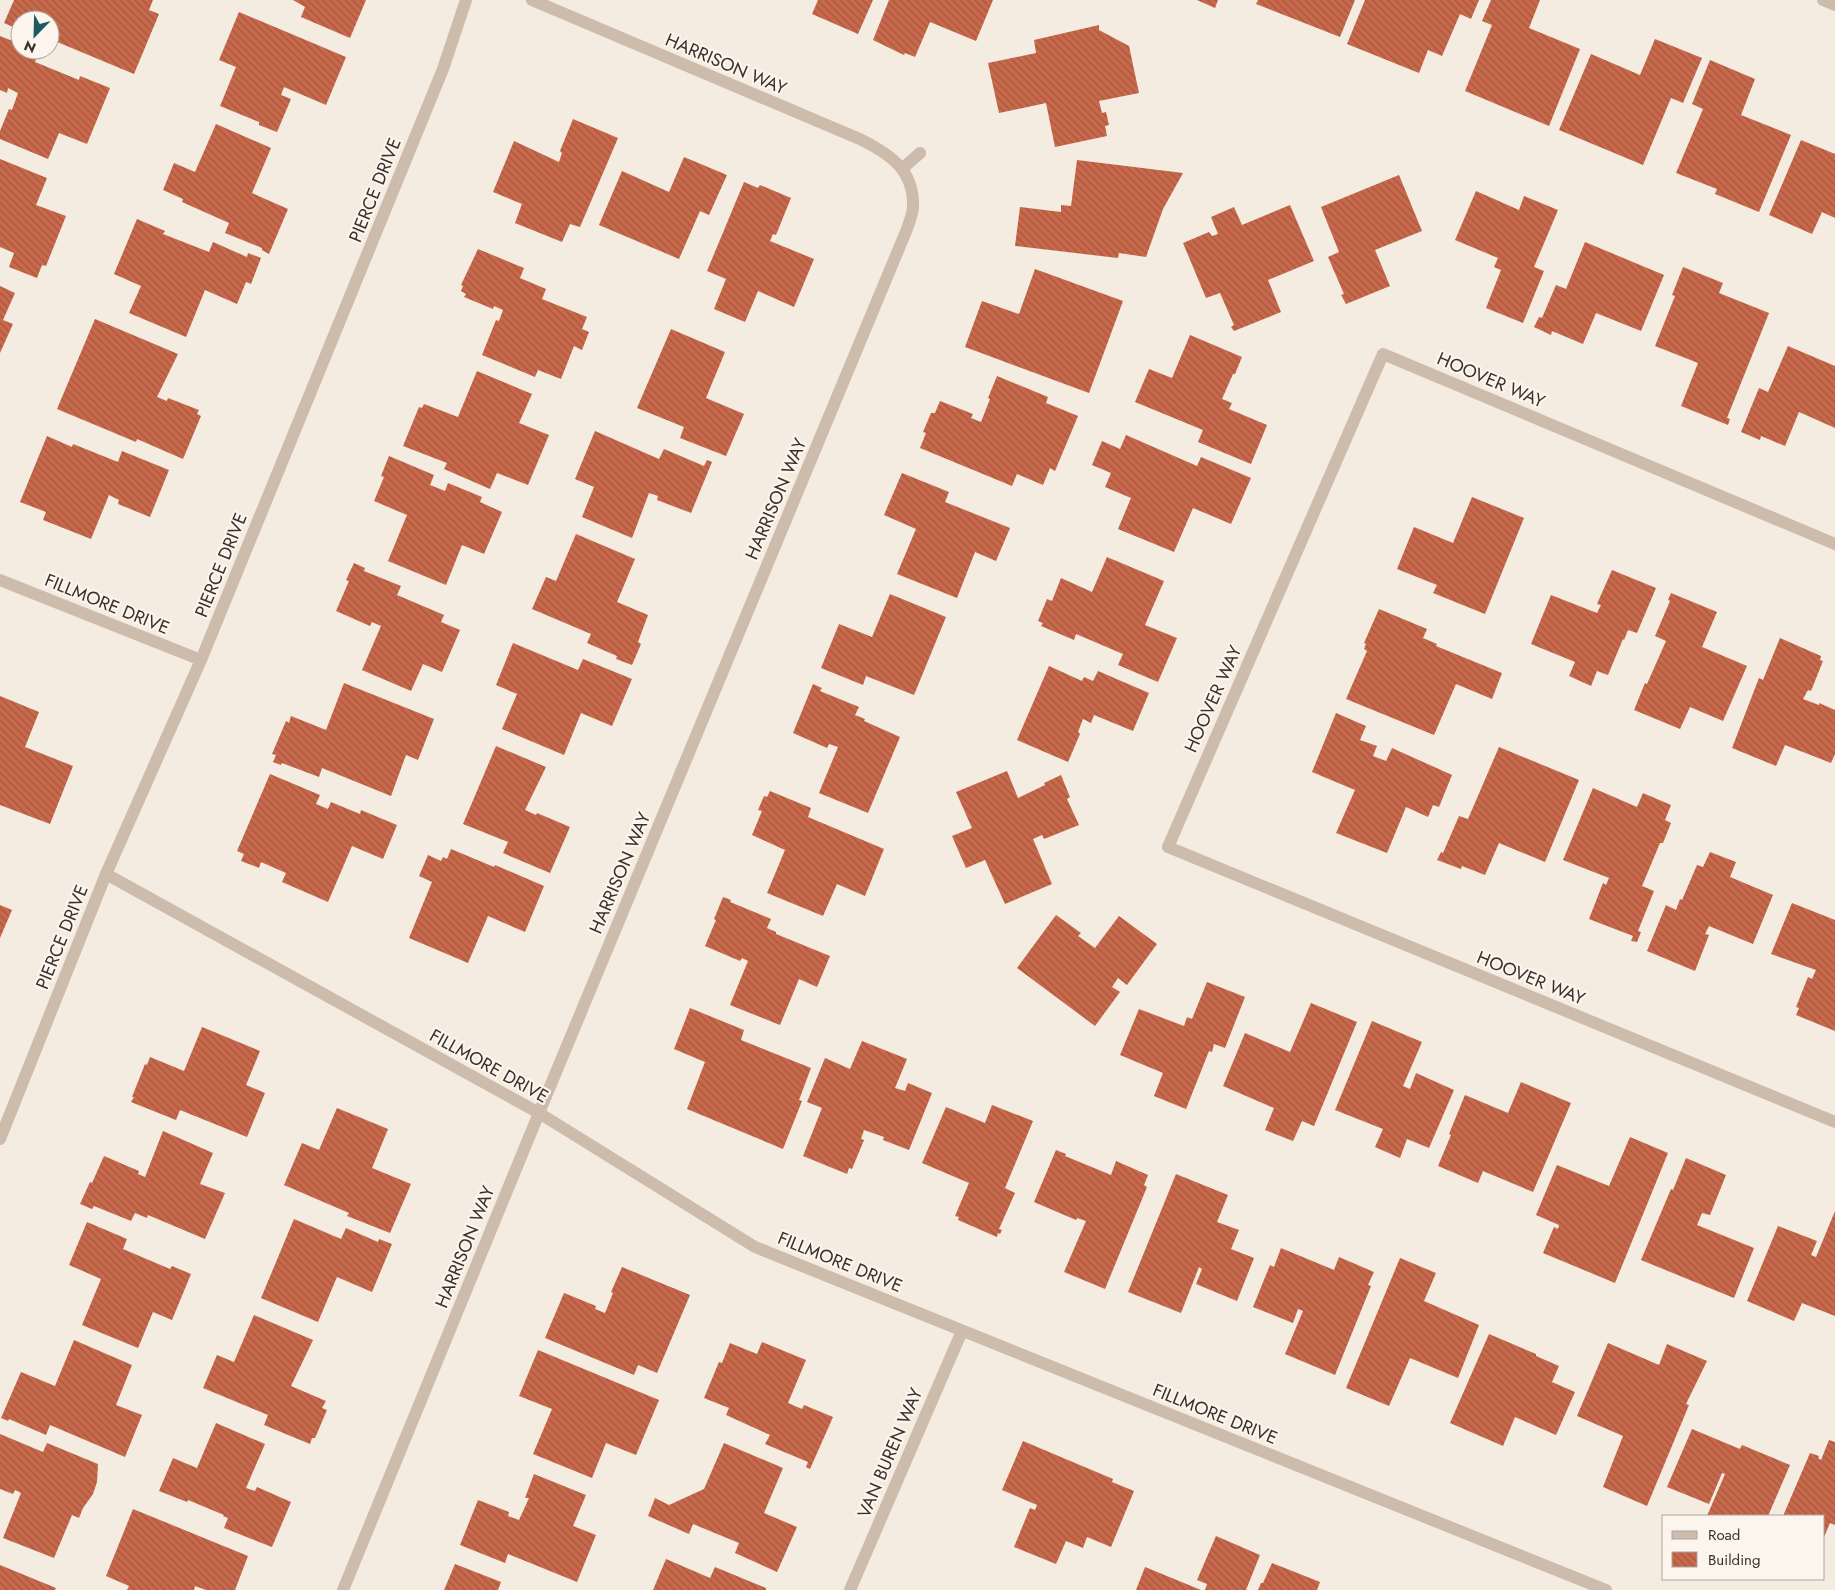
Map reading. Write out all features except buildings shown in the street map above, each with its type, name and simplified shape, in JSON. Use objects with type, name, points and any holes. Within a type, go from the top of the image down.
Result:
[{"type":"street","name":"PIERCE DRIVE","points":[[0,1139],[4,1119],[106,874],[201,660],[443,69],[466,0]]},
{"type":"street","name":"HARRISON WAY","points":[[343,1590],[539,1113],[907,229],[913,208],[912,188],[903,168],[884,152],[862,140],[532,0]]},
{"type":"street","points":[[1823,0],[1835,5]]},
{"type":"street","points":[[903,168],[920,153]]},
{"type":"street","name":"HOOVER WAY","points":[[1835,544],[1383,354],[1168,847],[1835,1122]]},
{"type":"street","name":"FILLMORE DRIVE","points":[[0,580],[201,660]]},
{"type":"street","name":"FILLMORE DRIVE","points":[[106,874],[539,1113],[755,1247],[1606,1590]]},
{"type":"street","name":"VAN BUREN WAY","points":[[850,1590],[962,1331]]}]
